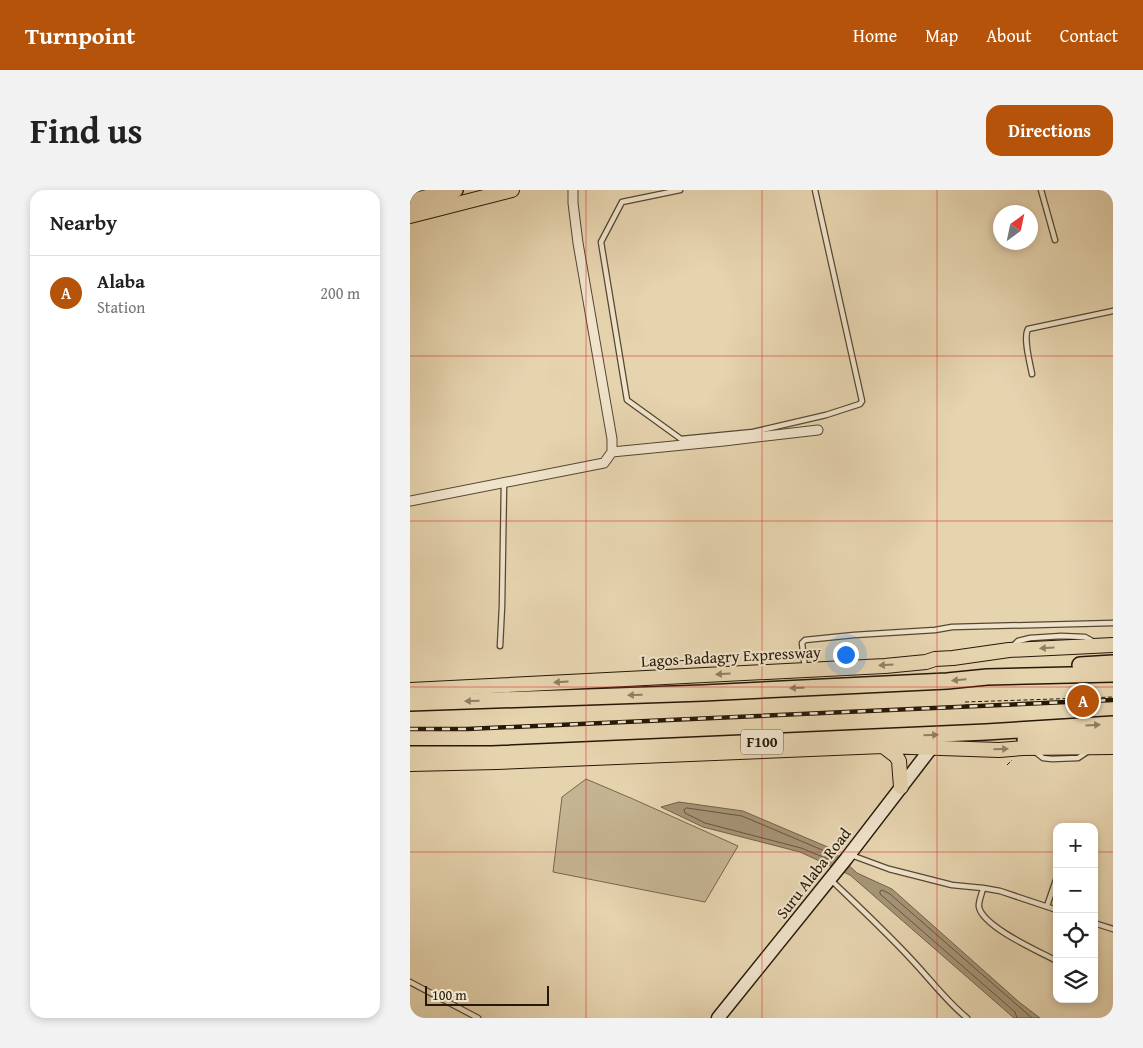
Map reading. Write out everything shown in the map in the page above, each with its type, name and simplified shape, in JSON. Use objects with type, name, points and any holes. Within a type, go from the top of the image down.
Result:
[{"type":"highway","points":[[410,202],[455,190]]},
{"type":"highway","points":[[987,677],[1024,669],[1113,663]]},
{"type":"highway","points":[[410,703],[703,693],[946,681],[987,677],[1113,674]]},
{"type":"highway","name":"F100","points":[[410,754],[492,754],[986,732],[1113,724]]},
{"type":"highway","points":[[986,732],[1027,740],[1113,736]]},
{"type":"main road","points":[[410,216],[512,190]]},
{"type":"main road","name":"Lagos-Badagry Expressway","points":[[410,690],[885,666],[1009,650],[1107,646]]},
{"type":"main road","points":[[883,746],[896,756],[901,787]]},
{"type":"main road","points":[[410,764],[506,762],[883,746],[999,750],[1113,747]]},
{"type":"street","points":[[410,500],[604,463],[612,452],[612,439],[578,242],[573,190]]},
{"type":"street","points":[[612,452],[818,430]]},
{"type":"street","name":"Suru Alaba Road","points":[[718,1018],[848,857],[932,747]]},
{"type":"lane","points":[[680,190],[622,202],[600,242],[627,400],[681,439],[753,432],[826,415],[860,404],[862,401],[815,190]]},
{"type":"lane","points":[[1041,190],[1055,240]]},
{"type":"lane","points":[[1032,374],[1026,340],[1028,330],[1113,311]]},
{"type":"lane","points":[[500,646],[504,482]]},
{"type":"lane","points":[[805,670],[802,643],[805,640],[952,627],[1113,623]]},
{"type":"lane","points":[[848,857],[889,870],[952,886],[1000,891],[1053,908]]},
{"type":"lane","points":[[832,876],[912,960],[946,999],[968,1018]]},
{"type":"lane","points":[[983,888],[979,906],[984,917],[1004,933],[1053,959]]},
{"type":"lane","points":[[1047,906],[1053,889]]},
{"type":"lane","points":[[1098,924],[1113,929]]},
{"type":"lane","points":[[410,982],[478,1018]]},
{"type":"path","points":[[975,705],[965,704],[1113,697]]},
{"type":"shaded area","points":[[586,779],[738,846],[705,902],[553,872],[562,797]]},
{"type":"water","points":[[679,802],[743,811],[830,848],[857,873],[892,889],[1019,1002],[1040,1018],[1014,1018],[850,875],[800,852],[703,827],[661,807]]},
{"type":"railway","points":[[410,729],[467,729],[1113,700]]},
{"type":"place","name":"Alaba","points":[[1083,701]]}]
